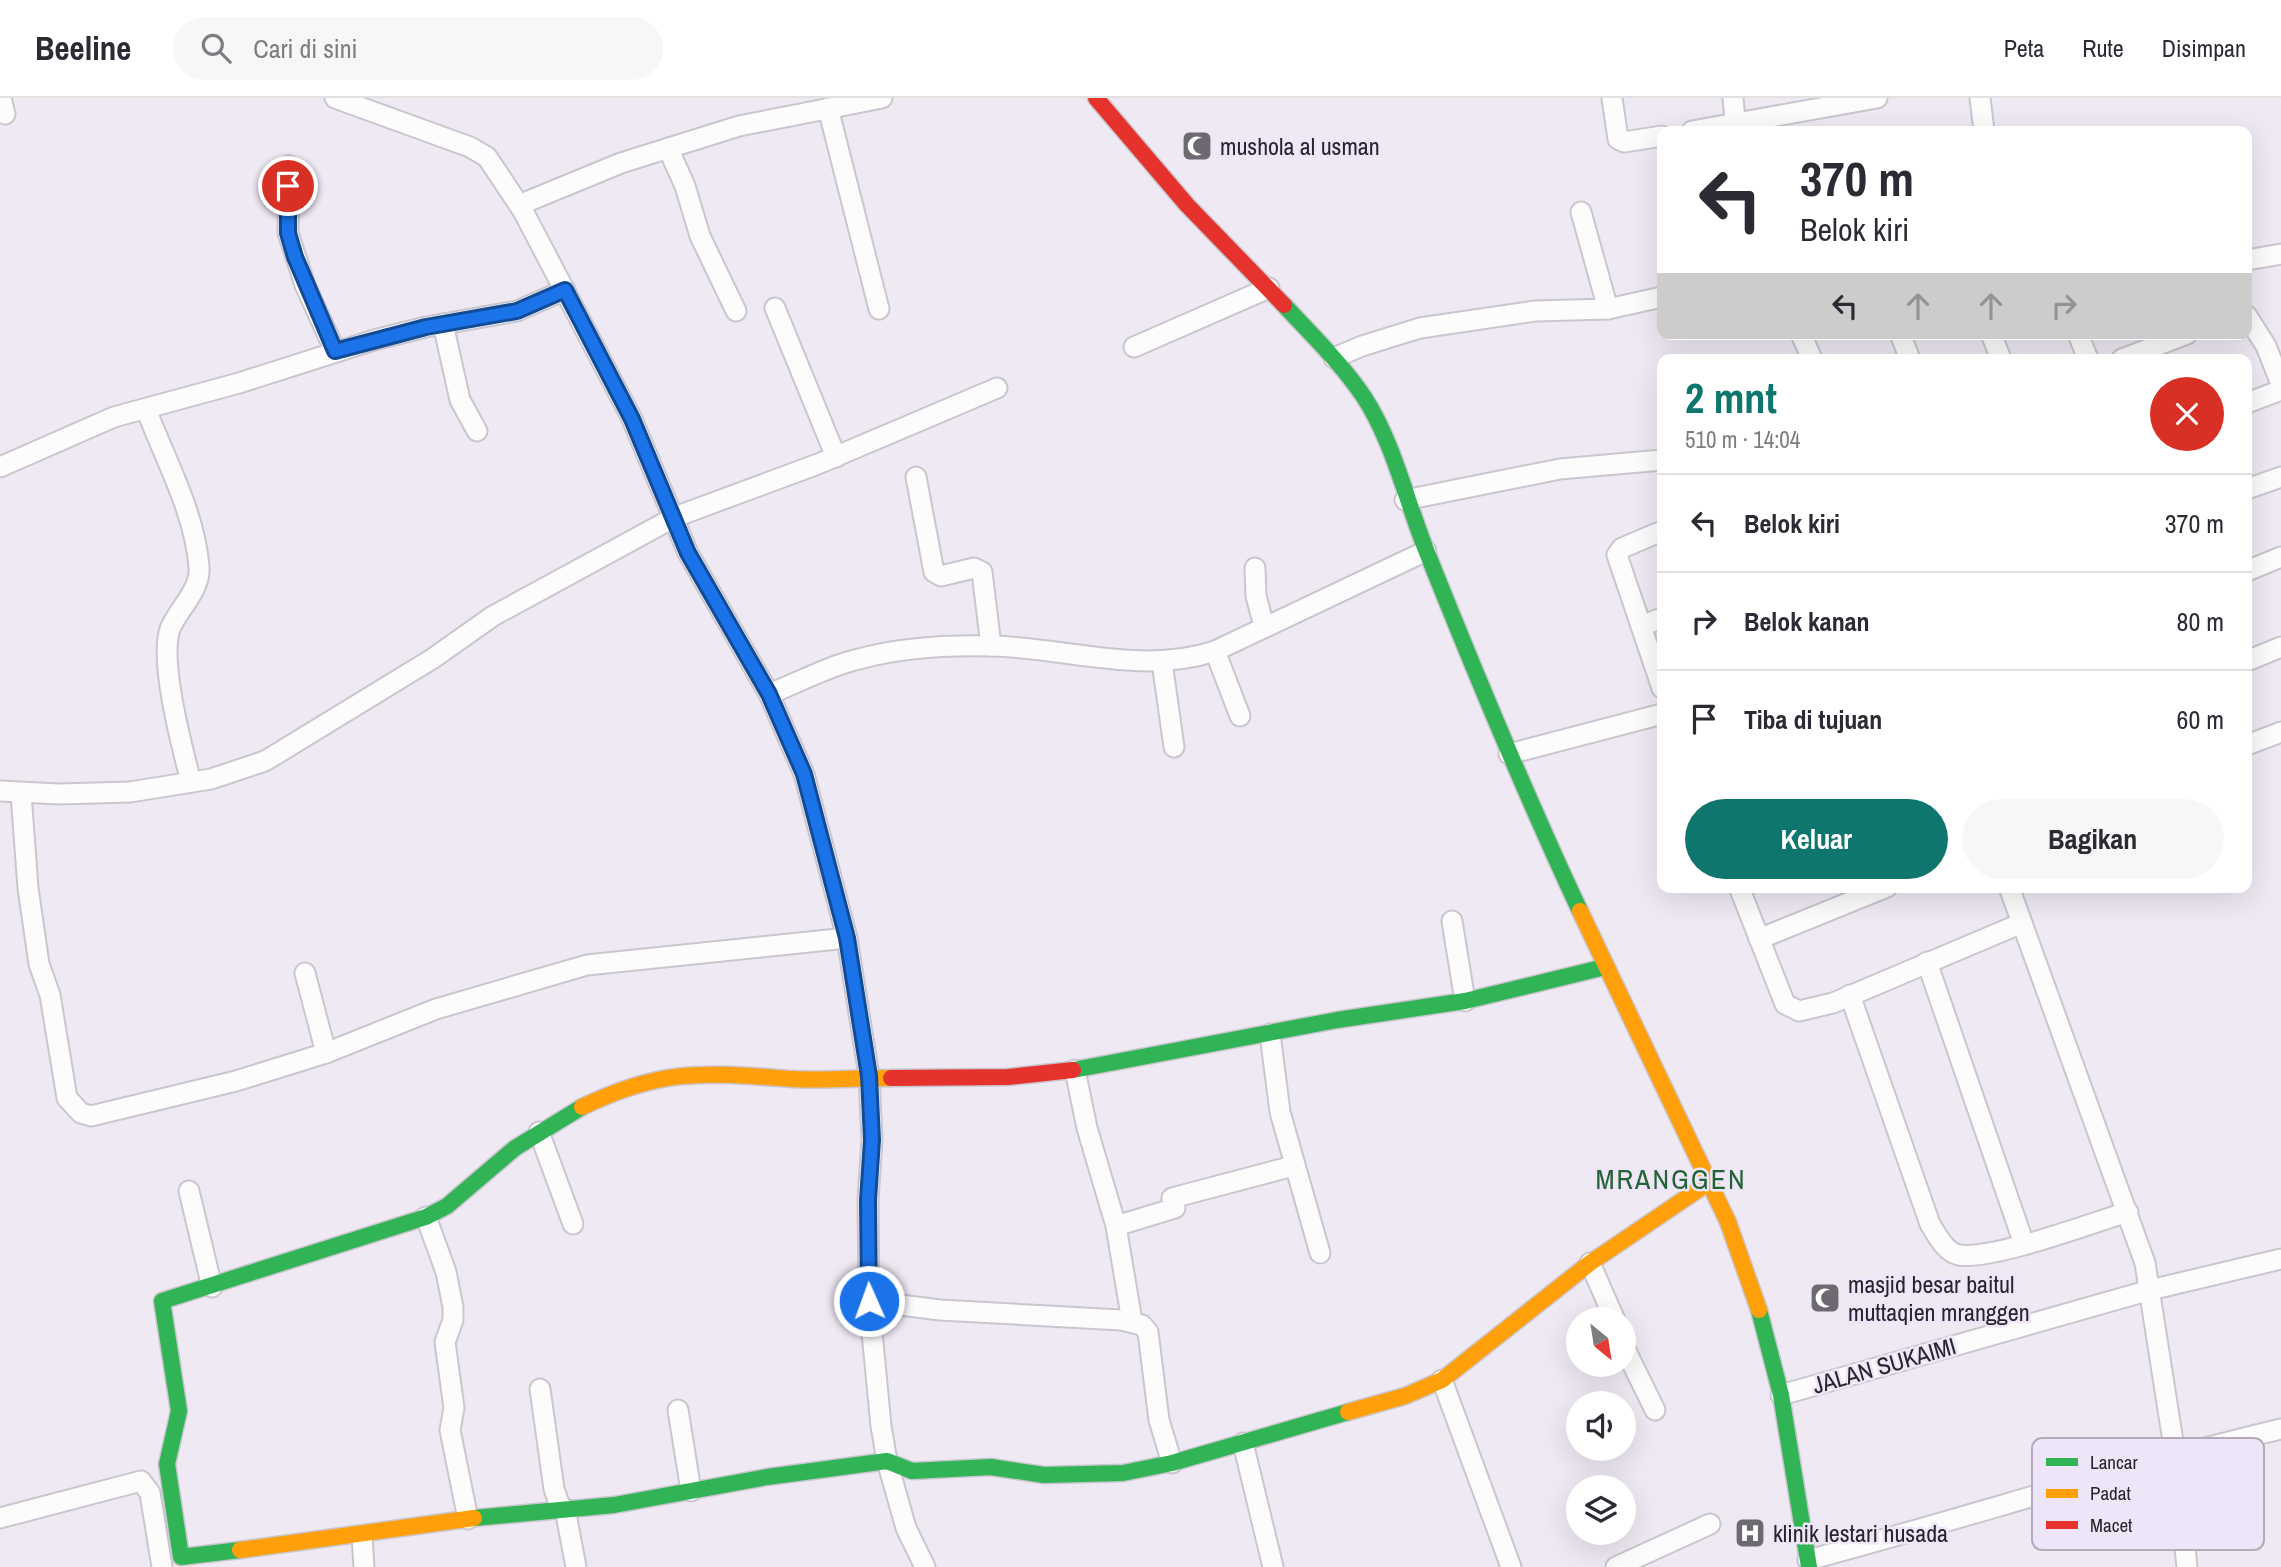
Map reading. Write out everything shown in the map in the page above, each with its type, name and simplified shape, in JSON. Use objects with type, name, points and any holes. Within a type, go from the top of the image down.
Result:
[{"type":"street","points":[[335,98],[481,152],[519,205],[632,419],[688,553],[769,694],[804,774],[847,938],[869,1076],[872,1140],[868,1200],[869,1301],[875,1384],[887,1461],[906,1528],[925,1567]]},
{"type":"street","points":[[519,205],[621,163],[739,126],[882,98]]},
{"type":"street","points":[[1096,98],[1187,205],[1334,358],[1365,399],[1383,436],[1405,500],[1509,754],[1605,967],[1728,1222],[1755,1294],[1781,1395],[1809,1563],[2032,1497]]},
{"type":"street","points":[[1612,98],[1618,139],[1624,142],[1657,137]]},
{"type":"street","points":[[1733,98],[1736,126]]},
{"type":"street","points":[[1745,126],[1877,98]]},
{"type":"street","points":[[1980,98],[1983,126]]},
{"type":"street","points":[[828,108],[879,309]]},
{"type":"street","points":[[668,148],[685,186],[700,236],[736,311]]},
{"type":"street","points":[[289,166],[288,233],[305,285],[335,351]]},
{"type":"street","points":[[1581,212],[1608,309]]},
{"type":"street","points":[[2252,259],[2281,254]]},
{"type":"street","points":[[1135,347],[1269,288]]},
{"type":"street","points":[[0,467],[114,417],[239,383],[335,351],[443,324],[517,311],[565,290]]},
{"type":"street","points":[[1334,358],[1362,346],[1420,328],[1535,311],[1608,309],[1657,298]]},
{"type":"street","points":[[775,308],[836,457]]},
{"type":"street","points":[[2252,322],[2274,346],[2281,387],[2252,401]]},
{"type":"street","points":[[443,324],[460,400],[477,431]]},
{"type":"street","points":[[2132,354],[2158,340]]},
{"type":"street","points":[[0,791],[21,794],[130,792],[211,779],[265,761],[432,659],[493,617],[674,517],[836,457],[997,388]]},
{"type":"street","points":[[146,410],[195,540],[200,570],[180,614],[171,627],[167,645],[179,734],[191,782]]},
{"type":"street","points":[[1405,500],[1497,479],[1572,467],[1657,460]]},
{"type":"street","points":[[916,477],[934,572],[941,576],[974,568],[982,572],[991,646]]},
{"type":"street","points":[[2252,487],[2281,477]]},
{"type":"street","points":[[1657,533],[1618,551],[1618,562],[1657,673]]},
{"type":"street","points":[[769,694],[856,659],[893,651],[991,646],[1162,662],[1187,661],[1215,651],[1426,551]]},
{"type":"street","points":[[2252,569],[2281,557]]},
{"type":"street","points":[[1255,568],[1256,596],[1265,626]]},
{"type":"street","points":[[1641,626],[1657,620]]},
{"type":"street","points":[[2252,658],[2281,647]]},
{"type":"street","points":[[1215,651],[1240,716]]},
{"type":"street","points":[[1162,662],[1174,747]]},
{"type":"street","points":[[1509,754],[1657,715]]},
{"type":"street","points":[[2252,743],[2281,732]]},
{"type":"street","points":[[21,794],[28,887],[40,964],[50,995],[67,1098],[74,1107],[91,1116],[236,1081],[326,1053],[436,1009],[587,965],[847,938]]},
{"type":"street","points":[[1741,893],[1786,1004],[1792,1009],[1812,1009],[1850,995],[2022,923]]},
{"type":"street","points":[[1759,939],[1873,893]]},
{"type":"street","points":[[2011,893],[2129,1212],[2145,1263],[2173,1438]]},
{"type":"street","points":[[1452,921],[1465,1001]]},
{"type":"street","points":[[1927,962],[2024,1244]]},
{"type":"street","points":[[1605,967],[1465,1001],[1337,1020],[1075,1070],[1008,1077],[869,1076],[795,1079],[733,1073],[671,1075],[597,1098],[540,1132],[485,1172],[447,1206],[426,1217],[162,1301],[179,1411],[167,1464],[181,1557],[362,1536],[468,1519],[614,1505],[887,1461],[912,1471],[991,1467],[1044,1475],[1123,1473],[1172,1463],[1405,1396],[1442,1380],[1590,1263],[1708,1183]]},
{"type":"street","points":[[304,973],[326,1053]]},
{"type":"street","points":[[1850,995],[1930,1224],[1944,1246],[1957,1255],[2024,1244],[2129,1212]]},
{"type":"street","points":[[1270,1034],[1280,1112],[1293,1167],[1320,1253]]},
{"type":"street","points":[[1075,1070],[1087,1128],[1116,1226],[1132,1321]]},
{"type":"street","points":[[540,1132],[573,1224]]},
{"type":"street","points":[[1116,1226],[1175,1208],[1172,1198],[1293,1167]]},
{"type":"street","points":[[189,1191],[212,1287]]},
{"type":"street","points":[[426,1217],[446,1272],[453,1307],[453,1320],[444,1342],[454,1408],[450,1438],[468,1519]]},
{"type":"street","name":"JALAN SUKAIMI","points":[[1781,1395],[2150,1290],[2281,1259]]},
{"type":"street","points":[[1590,1263],[1609,1307]]},
{"type":"street","points":[[869,1301],[940,1310],[1132,1321],[1142,1325],[1148,1332],[1159,1420],[1172,1463]]},
{"type":"street","points":[[1636,1371],[1656,1410]]},
{"type":"street","points":[[1442,1380],[1511,1567]]},
{"type":"street","points":[[540,1389],[554,1489],[563,1509],[576,1567]]},
{"type":"street","points":[[678,1410],[691,1491]]},
{"type":"street","points":[[2243,1438],[2281,1429]]},
{"type":"street","points":[[1243,1443],[1273,1567]]},
{"type":"street","points":[[0,1518],[141,1481],[150,1493],[162,1567]]},
{"type":"street","points":[[1616,1567],[1710,1524]]},
{"type":"street","points":[[362,1536],[364,1567]]},
{"type":"traffic: fast","points":[[1284,305],[1346,372],[1375,415],[1483,690],[1580,911]]},
{"type":"traffic: fast","points":[[1073,1070],[1337,1020],[1465,1001],[1605,967]]},
{"type":"traffic: fast","points":[[240,1550],[181,1557],[167,1464],[179,1411],[162,1301],[426,1217],[447,1206],[515,1148],[582,1107]]},
{"type":"traffic: fast","points":[[1759,1310],[1781,1395],[1809,1567]]},
{"type":"traffic: fast","points":[[474,1518],[614,1505],[767,1477],[887,1461],[912,1471],[991,1467],[1044,1475],[1123,1473],[1172,1463],[1348,1412]]},
{"type":"traffic: slow","points":[[1580,911],[1728,1222],[1759,1310]]},
{"type":"traffic: slow","points":[[582,1107],[637,1085],[685,1076],[734,1075],[817,1080],[891,1078]]},
{"type":"traffic: slow","points":[[1348,1412],[1405,1396],[1442,1380],[1590,1263],[1708,1183]]},
{"type":"traffic: slow","points":[[240,1550],[474,1518]]},
{"type":"traffic: jam","points":[[1096,98],[1187,205],[1284,305]]},
{"type":"traffic: jam","points":[[891,1078],[1008,1077],[1073,1070]]},
{"type":"place","name":"mushola al usman","points":[[1197,146]]},
{"type":"place","name":"masjid besar baitul muttaqien mranggen","points":[[1825,1298]]},
{"type":"place","name":"klinik lestari husada","points":[[1750,1533]]},
{"type":"district","name":"MRANGGEN","points":[[1671,1179]]},
{"type":"route","points":[[288,186],[288,233],[314,308],[335,351],[426,327],[517,311],[565,290],[632,419],[688,553],[769,694],[804,774],[847,938],[869,1076],[872,1140],[867,1250],[869,1301]]}]
